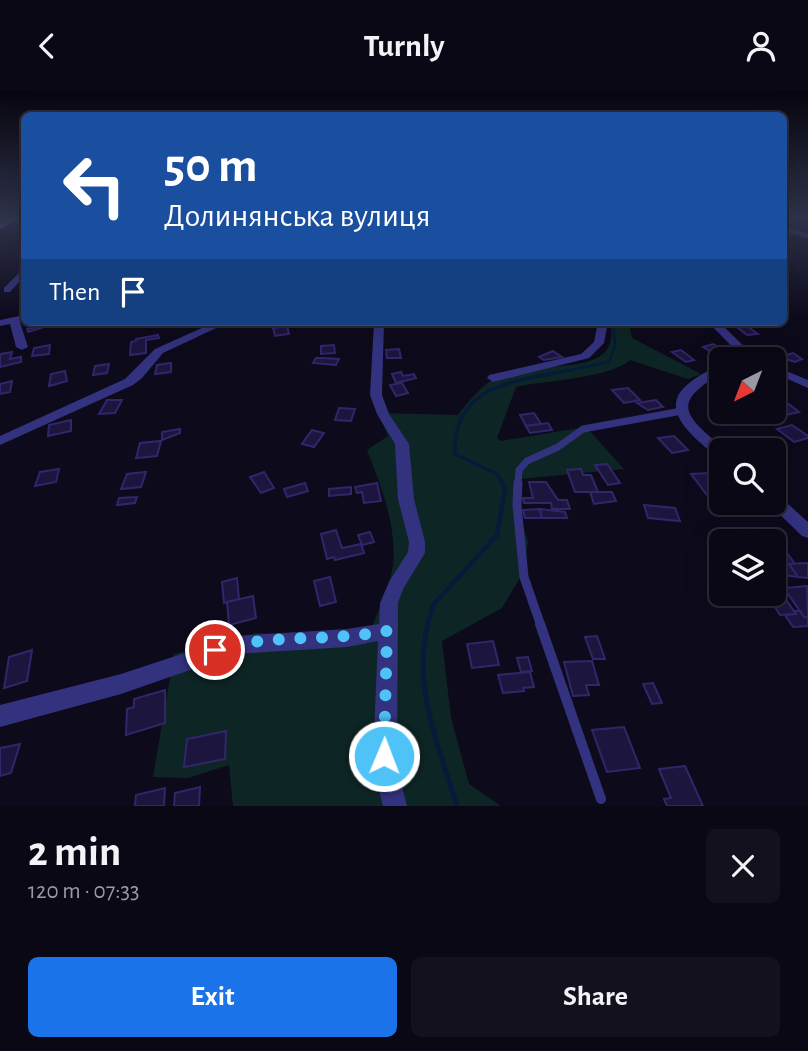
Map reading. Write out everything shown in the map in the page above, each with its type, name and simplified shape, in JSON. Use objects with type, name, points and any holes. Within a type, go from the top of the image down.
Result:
[{"type":"street","points":[[4,290],[21,274]]},
{"type":"street","points":[[0,323],[19,319],[22,348]]},
{"type":"street","points":[[0,441],[134,380],[159,351],[215,326]]},
{"type":"street","points":[[379,326],[376,395],[383,414],[402,444],[407,506],[418,542],[413,559],[392,594],[387,631],[384,756],[395,806]]},
{"type":"street","points":[[493,378],[585,356],[599,343],[602,326]]},
{"type":"street","points":[[717,326],[737,347]]},
{"type":"street","points":[[786,374],[808,384]]},
{"type":"street","points":[[709,376],[690,386],[681,398],[682,411],[697,433],[709,443]]},
{"type":"street","points":[[786,511],[808,532]]},
{"type":"street","points":[[0,716],[121,684],[236,645],[347,638],[387,631]]},
{"type":"lane","points":[[601,799],[524,577],[517,498],[519,470],[527,461],[558,447],[583,429],[682,411]]},
{"type":"green space","points":[[610,326],[630,326],[632,338],[701,374],[688,379],[630,360],[592,375],[516,387],[497,438],[501,441],[586,427],[624,469],[521,479],[513,497],[528,541],[524,571],[502,608],[442,641],[451,718],[469,784],[501,806],[233,806],[229,765],[188,778],[153,777],[174,654],[255,633],[368,637],[386,592],[394,550],[390,521],[367,450],[388,436],[378,413],[458,415],[481,389],[502,374],[525,368],[578,364],[593,360],[605,352],[611,340]]},
{"type":"building","points":[[48,326],[28,332],[27,329]]},
{"type":"building","points":[[287,326],[289,334],[275,336],[273,328]]},
{"type":"building","points":[[736,326],[747,326],[758,334],[747,335]]},
{"type":"building","points":[[158,335],[159,338],[146,340],[146,353],[130,355],[131,342]]},
{"type":"building","points":[[713,344],[718,347],[709,347],[709,350],[703,347]]},
{"type":"building","points":[[50,345],[49,354],[32,356],[34,348]]},
{"type":"building","points":[[334,345],[335,353],[321,354],[321,346]]},
{"type":"building","points":[[399,349],[401,358],[387,358],[386,350]]},
{"type":"building","points":[[681,350],[694,360],[686,362],[672,352]]},
{"type":"building","points":[[553,351],[562,357],[544,360],[539,357]]},
{"type":"building","points":[[12,352],[10,359],[21,357],[21,362],[0,367],[0,354]]},
{"type":"building","points":[[793,353],[802,359],[795,362],[786,359],[786,355]]},
{"type":"building","points":[[316,358],[339,359],[336,365],[313,363]]},
{"type":"building","points":[[171,363],[171,372],[155,374],[157,365]]},
{"type":"building","points":[[109,364],[107,373],[93,375],[95,366]]},
{"type":"building","points":[[65,371],[67,381],[49,386],[51,374]]},
{"type":"building","points":[[401,372],[403,376],[414,374],[416,378],[396,383],[392,374]]},
{"type":"building","points":[[12,381],[10,392],[0,394],[0,384]]},
{"type":"building","points":[[402,383],[408,393],[396,396],[390,385]]},
{"type":"building","points":[[628,388],[640,400],[624,403],[612,390]]},
{"type":"building","points":[[107,400],[122,400],[115,413],[99,414]]},
{"type":"building","points":[[656,400],[663,407],[648,410],[637,403]]},
{"type":"building","points":[[786,402],[799,412],[786,415]]},
{"type":"building","points":[[339,408],[355,409],[351,421],[335,420]]},
{"type":"building","points":[[534,413],[541,424],[526,426],[520,415]]},
{"type":"building","points":[[71,420],[71,431],[48,436],[49,425]]},
{"type":"building","points":[[548,423],[552,430],[530,433],[526,426]]},
{"type":"building","points":[[792,425],[808,438],[794,442],[777,429]]},
{"type":"building","points":[[180,429],[180,433],[162,440],[162,432]]},
{"type":"building","points":[[312,430],[324,433],[314,447],[302,444]]},
{"type":"building","points":[[674,436],[688,450],[672,453],[658,438]]},
{"type":"building","points":[[161,441],[157,456],[136,458],[140,443]]},
{"type":"building","points":[[607,464],[620,483],[608,485],[595,465]]},
{"type":"building","points":[[59,469],[56,482],[35,486],[40,472]]},
{"type":"building","points":[[581,469],[583,475],[591,475],[598,492],[575,492],[567,470]]},
{"type":"building","points":[[146,472],[141,487],[121,489],[127,474]]},
{"type":"building","points":[[264,472],[274,488],[261,493],[250,477]]},
{"type":"building","points":[[709,473],[709,498],[691,474]]},
{"type":"building","points":[[529,482],[546,482],[558,500],[567,500],[570,509],[552,509],[551,503],[524,503],[523,498],[533,498]]},
{"type":"building","points":[[305,483],[308,491],[287,497],[284,489]]},
{"type":"building","points":[[377,483],[381,501],[364,503],[362,492],[357,493],[355,487]]},
{"type":"building","points":[[351,487],[351,494],[329,496],[329,489]]},
{"type":"building","points":[[590,492],[612,492],[616,501],[594,504]]},
{"type":"building","points":[[137,497],[135,503],[117,505],[119,498]]},
{"type":"building","points":[[644,505],[675,508],[680,521],[648,518]]},
{"type":"building","points":[[540,509],[542,518],[525,518],[523,510]]},
{"type":"building","points":[[540,509],[565,512],[567,518],[542,518]]},
{"type":"building","points":[[336,530],[342,548],[361,544],[364,553],[335,560],[334,557],[327,559],[321,534]]},
{"type":"building","points":[[370,532],[374,542],[362,545],[358,535]]},
{"type":"building","points":[[786,552],[795,564],[786,564]]},
{"type":"building","points":[[808,563],[808,578],[798,577],[789,564]]},
{"type":"building","points":[[786,564],[789,564],[798,577],[786,576]]},
{"type":"building","points":[[330,577],[336,602],[320,606],[314,581]]},
{"type":"building","points":[[237,578],[239,599],[224,603],[222,582]]},
{"type":"building","points":[[807,586],[808,617],[804,617],[786,588]]},
{"type":"building","points":[[253,596],[256,618],[229,625],[227,602]]},
{"type":"building","points":[[786,600],[796,614],[780,615],[774,606],[786,606]]},
{"type":"building","points":[[794,611],[800,611],[804,617],[808,617],[808,626],[793,627],[785,615],[796,614]]},
{"type":"building","points":[[597,636],[605,659],[593,659],[585,637]]},
{"type":"building","points":[[493,641],[499,665],[472,668],[467,644]]},
{"type":"building","points":[[32,650],[27,681],[4,688],[9,657]]},
{"type":"building","points":[[528,657],[532,671],[521,672],[517,658]]},
{"type":"building","points":[[592,661],[599,685],[586,685],[589,695],[573,696],[564,662]]},
{"type":"building","points":[[530,672],[534,687],[503,693],[498,675]]},
{"type":"building","points":[[653,683],[662,703],[652,704],[643,684]]},
{"type":"building","points":[[165,690],[165,723],[126,735],[127,709],[134,707],[134,699]]},
{"type":"building","points":[[624,727],[640,768],[607,772],[592,730]]},
{"type":"building","points":[[226,731],[225,759],[184,767],[187,739]]},
{"type":"building","points":[[20,744],[11,773],[0,776],[0,748]]},
{"type":"building","points":[[685,766],[703,806],[667,806],[664,799],[671,798],[659,769]]},
{"type":"building","points":[[200,787],[199,806],[174,806],[175,793]]},
{"type":"building","points":[[165,788],[164,806],[135,806],[136,795]]},
{"type":"waterway","points":[[551,374],[609,362],[615,346],[613,326]]},
{"type":"waterway","points":[[503,485],[497,474],[455,454],[457,432],[463,415],[474,402],[488,392],[504,385],[559,372]]},
{"type":"waterway","points":[[427,626],[433,605],[497,535],[505,489],[503,485]]},
{"type":"waterway","points":[[428,624],[423,670],[425,694],[457,806]]},
{"type":"route","points":[[215,650],[251,642],[347,638],[387,631],[389,643],[384,756]]}]
